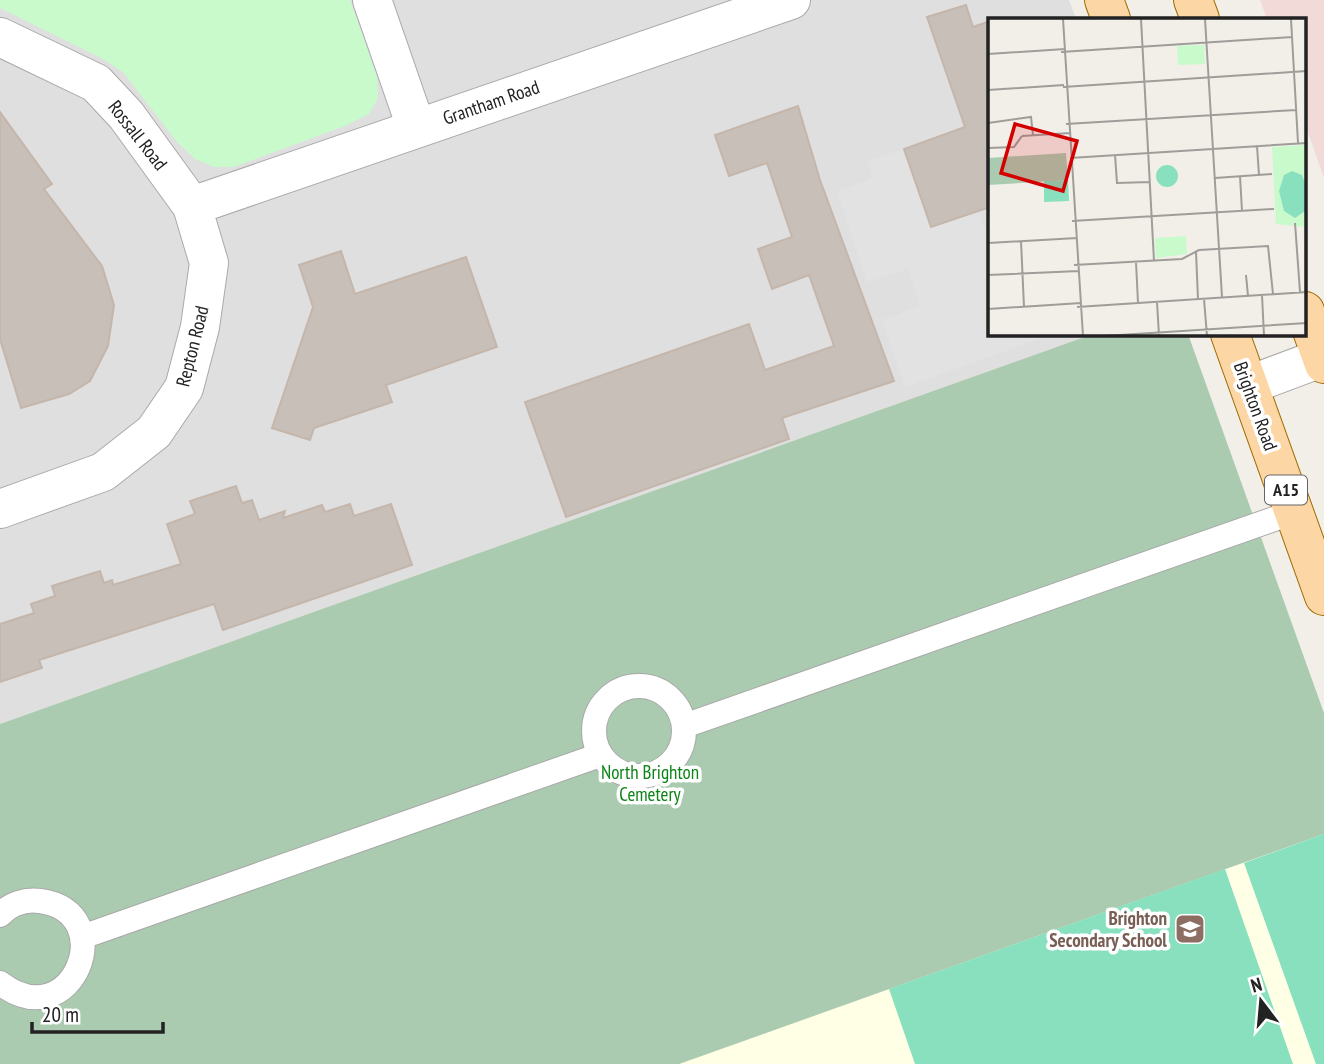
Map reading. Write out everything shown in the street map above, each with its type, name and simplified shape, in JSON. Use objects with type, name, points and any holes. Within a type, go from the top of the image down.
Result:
[{"type":"main road","points":[[1104,0],[1111,18]]},
{"type":"main road","points":[[1193,0],[1200,18]]},
{"type":"main road","points":[[1306,314],[1323,360]]},
{"type":"main road","name":"Brighton Road","points":[[1231,336],[1324,596]]},
{"type":"street","points":[[372,0],[416,127]]},
{"type":"street","name":"Grantham Road","points":[[192,206],[791,0]]},
{"type":"street","name":"Rossall Road","points":[[0,37],[96,83],[126,114],[192,206]]},
{"type":"street","name":"Repton Road","points":[[0,509],[103,472],[154,432],[184,388],[200,327],[209,263],[192,206]]},
{"type":"street","points":[[1249,385],[1323,360]]},
{"type":"lane","points":[[684,726],[1294,512]]},
{"type":"lane","points":[[645,687],[660,691],[679,712],[684,726],[677,755],[654,774],[639,777],[623,774],[610,767],[600,755],[595,741],[597,713],[617,692],[645,687]]},
{"type":"lane","points":[[82,937],[600,755]]},
{"type":"lane","points":[[0,915],[19,902],[50,902],[65,910],[82,937],[84,953],[71,981],[58,991],[43,997],[27,997],[12,992],[0,983]]},
{"type":"shaded area","points":[[0,0],[1069,0],[1076,18],[988,18],[988,336],[1087,336],[0,724]]},
{"type":"shaded area","points":[[1260,0],[1324,0],[1324,178],[1306,127],[1306,18],[1267,18]]},
{"type":"shaded area","points":[[904,149],[931,227],[978,211],[988,235],[988,336],[1047,336],[905,387],[882,320],[920,306],[908,269],[867,282],[837,191],[873,178],[867,161]]},
{"type":"shaded area","name":"Brighton Secondary School","points":[[1324,834],[1324,1064],[679,1064],[1225,869]]},
{"type":"green space","points":[[0,0],[350,0],[377,77],[378,98],[369,114],[345,126],[234,167],[214,167],[195,159],[177,142],[124,73],[105,60],[0,8]]},
{"type":"green space","name":"North Brighton Cemetery","points":[[1087,336],[1189,336],[1324,713],[1324,834],[679,1064],[0,1064],[0,724]]},
{"type":"green space","points":[[1324,834],[1324,1064],[1316,1064],[1244,863]]},
{"type":"green space","name":"Brighton Secondary School","points":[[1225,869],[1293,1064],[915,1064],[889,989]]},
{"type":"building","points":[[966,5],[973,27],[988,22],[988,208],[931,227],[904,149],[965,127],[927,17]]},
{"type":"building","points":[[798,106],[820,180],[894,381],[782,418],[789,439],[566,517],[525,402],[749,324],[765,370],[834,346],[809,275],[772,289],[758,249],[792,237],[767,163],[729,176],[715,135]]},
{"type":"building","points":[[0,112],[52,184],[44,189],[102,266],[114,305],[108,346],[90,381],[69,394],[21,408],[0,339]]},
{"type":"building","points":[[341,251],[355,294],[466,257],[497,347],[386,385],[392,402],[314,428],[310,440],[272,428],[313,307],[299,265]]},
{"type":"building","points":[[236,486],[242,503],[252,500],[259,520],[285,511],[283,518],[322,505],[325,512],[350,504],[354,516],[391,504],[412,565],[223,630],[214,604],[39,660],[42,668],[0,682],[0,624],[34,613],[31,604],[55,596],[52,586],[100,571],[104,583],[112,580],[113,585],[181,564],[167,524],[195,514],[190,501]]},
{"type":"place","name":"Brighton Secondary School","points":[[1190,929]]}]
